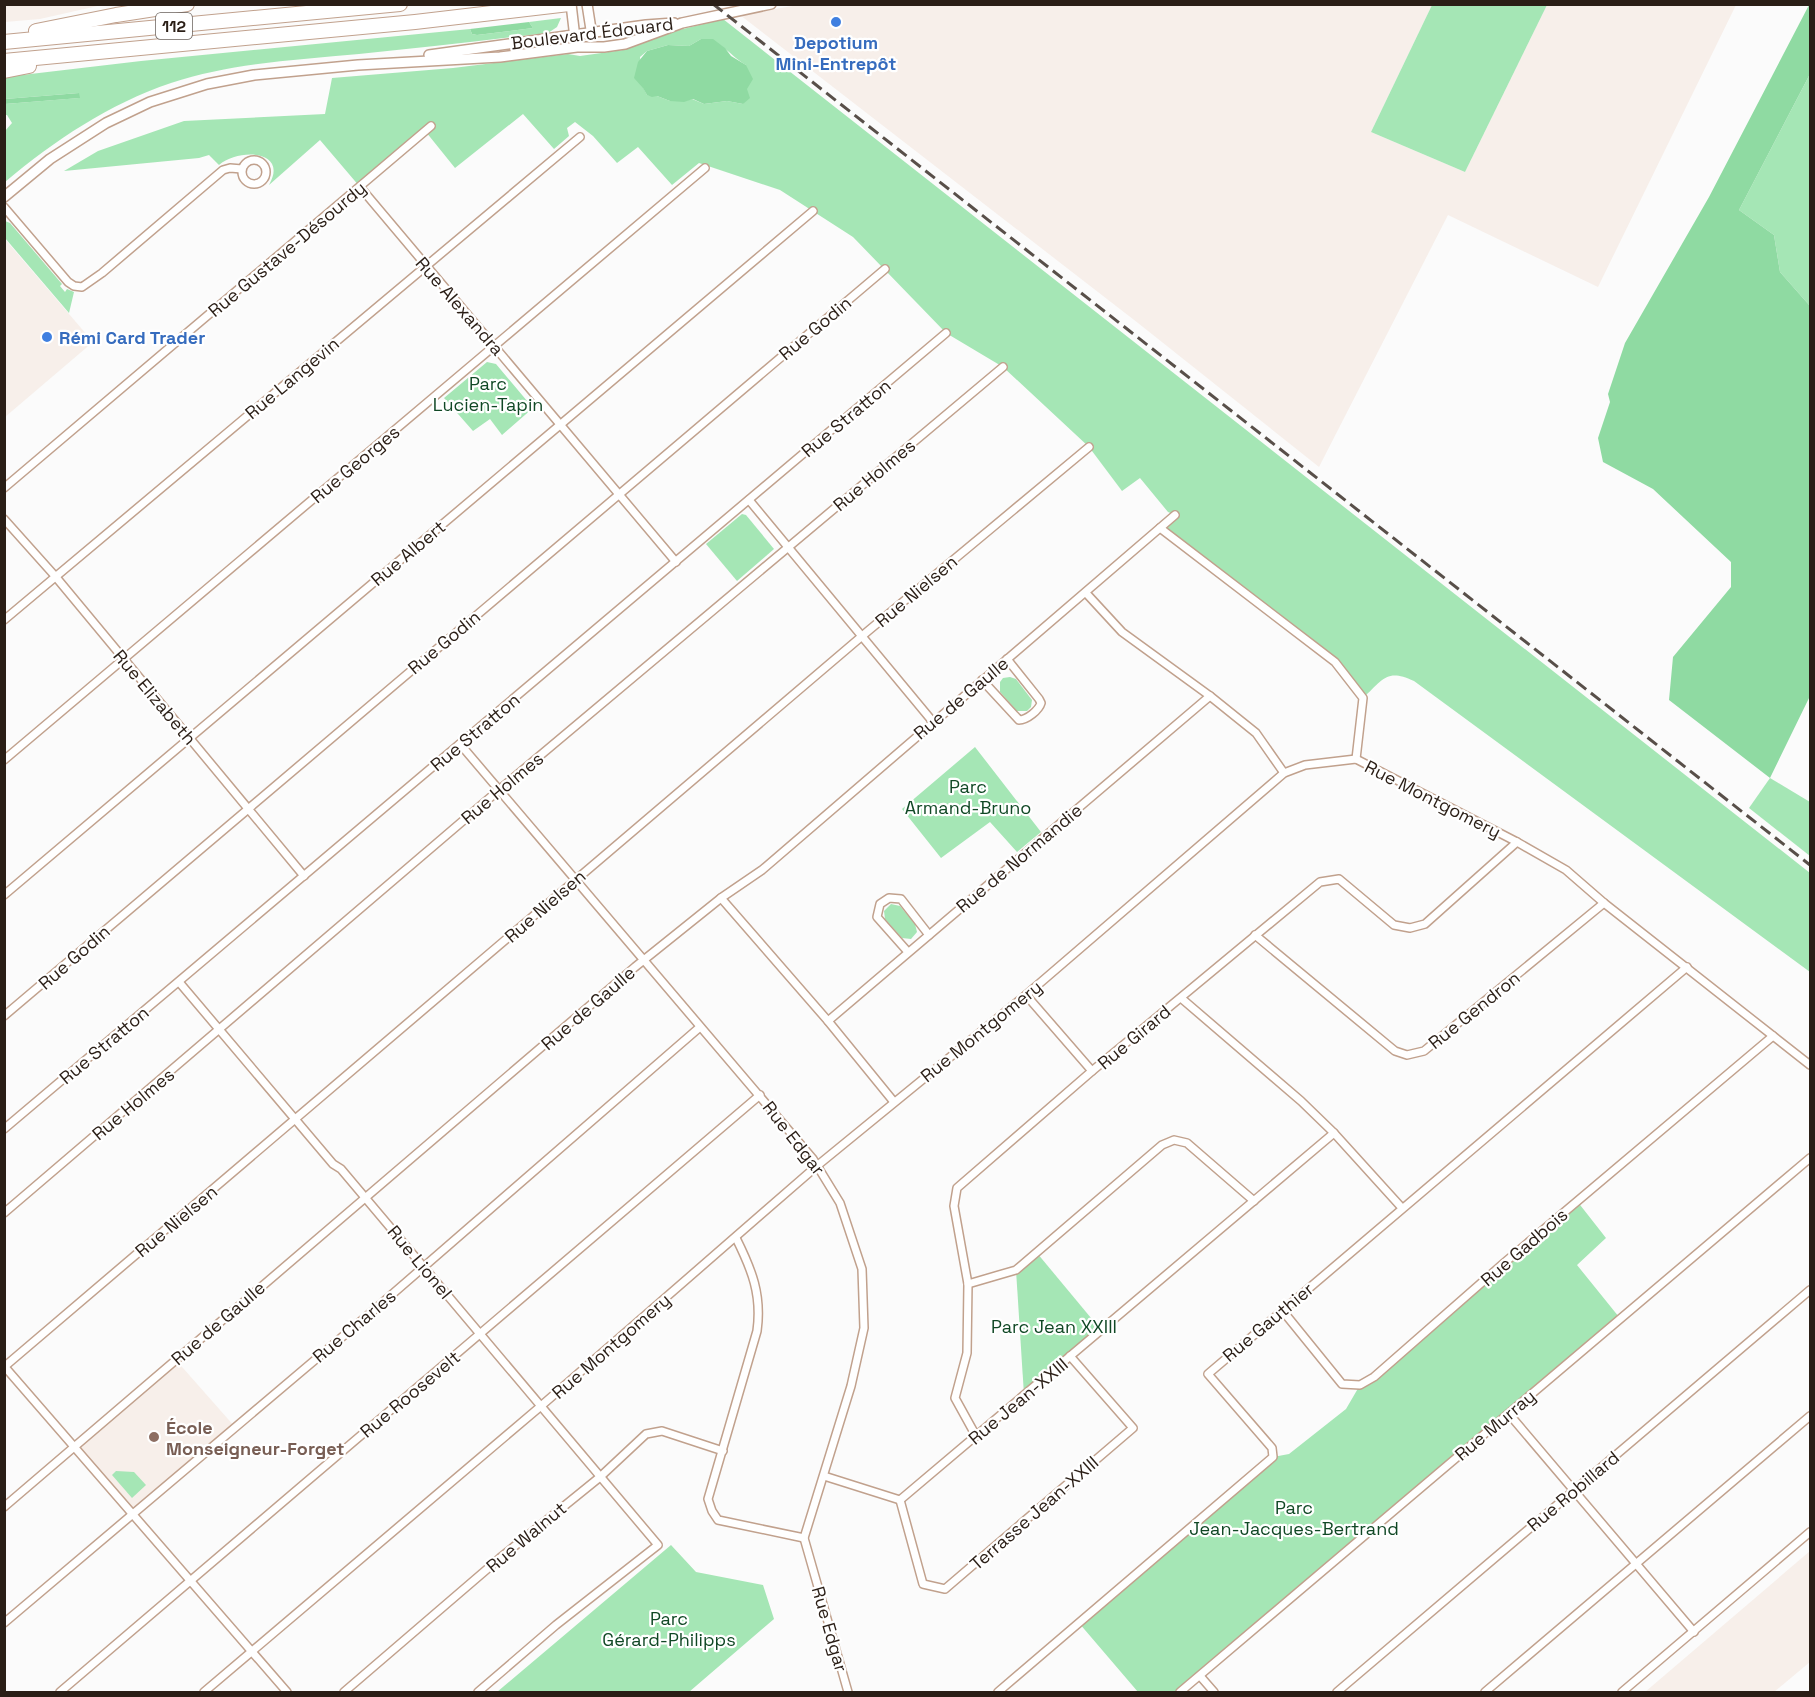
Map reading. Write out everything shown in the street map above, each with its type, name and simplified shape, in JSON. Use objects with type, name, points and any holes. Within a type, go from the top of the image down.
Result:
[{"type":"highway","points":[[4,37],[187,4]]},
{"type":"highway","name":"112","points":[[4,42],[400,4]]},
{"type":"highway","name":"112","points":[[4,61],[571,9]]},
{"type":"highway","points":[[4,71],[104,51]]},
{"type":"street","points":[[587,4],[594,47]]},
{"type":"street","points":[[682,22],[771,4]]},
{"type":"street","points":[[571,9],[577,47]]},
{"type":"street","name":"Boulevard Édouard","points":[[4,197],[50,159],[96,129],[140,106],[207,84],[248,76],[377,63],[575,34],[682,22]]},
{"type":"street","name":"Boulevard Édouard","points":[[377,63],[500,57],[577,47],[625,44],[682,22]]},
{"type":"street","name":"Rue Gustave-Désourdy","points":[[4,488],[431,126]]},
{"type":"street","name":"Rue Langevin","points":[[4,620],[580,137]]},
{"type":"street","points":[[4,207],[68,282],[82,287],[102,273],[221,171],[230,168],[242,170]]},
{"type":"street","name":"Rue Georges","points":[[4,760],[705,168]]},
{"type":"street","name":"Rue Alexandra","points":[[360,187],[676,562]]},
{"type":"street","name":"Rue Albert","points":[[4,895],[813,211]]},
{"type":"street","name":"Rue Godin","points":[[4,1016],[885,269]]},
{"type":"street","name":"Rue Stratton","points":[[4,1130],[946,333]]},
{"type":"street","name":"Rue Holmes","points":[[4,1213],[220,1031],[499,790],[1003,367]]},
{"type":"street","name":"Rue Nielsen","points":[[5,1366],[862,636],[1089,447]]},
{"type":"street","points":[[749,500],[933,722]]},
{"type":"street","name":"Rue de Gaulle","points":[[4,1507],[643,961],[721,898],[762,870],[1175,515]]},
{"type":"street","name":"Rue Elizabeth","points":[[4,519],[125,659],[304,876]]},
{"type":"street","points":[[1160,528],[1335,662],[1363,699],[1356,759]]},
{"type":"street","points":[[1086,593],[1122,632],[1210,696],[1256,733],[1284,773]]},
{"type":"street","points":[[982,680],[1019,720],[1024,720],[1040,707],[1039,699],[1007,659]]},
{"type":"street","name":"Rue de Normandie","points":[[828,1021],[1210,696]]},
{"type":"street","name":"Rue Edgar","points":[[460,744],[818,1165],[840,1203],[862,1269],[864,1328],[851,1386],[804,1538],[848,1692]]},
{"type":"street","name":"Rue Montgomery","points":[[204,1692],[541,1406],[818,1165],[1026,995],[1284,773],[1305,765],[1356,759],[1517,842],[1566,870],[1604,903],[1810,1065]]},
{"type":"street","name":"Rue Girard","points":[[976,1436],[955,1398],[967,1353],[968,1284],[954,1206],[957,1188],[1092,1071],[1320,882],[1338,879],[1394,925],[1410,928],[1425,924],[1517,842]]},
{"type":"street","points":[[721,898],[828,1021],[894,1102]]},
{"type":"street","points":[[908,952],[877,917],[880,904],[889,898],[901,899],[929,935]]},
{"type":"street","name":"Rue Gendron","points":[[1255,935],[1395,1051],[1407,1055],[1424,1052],[1604,903]]},
{"type":"street","name":"Rue Gauthier","points":[[998,1692],[1273,1456],[1272,1448],[1208,1374],[1687,967]]},
{"type":"street","name":"Rue Lionel","points":[[179,982],[333,1164],[341,1169],[658,1545],[556,1625],[478,1692]]},
{"type":"street","points":[[1026,995],[1092,1071]]},
{"type":"street","points":[[1181,998],[1301,1101],[1334,1133],[1402,1208]]},
{"type":"street","name":"Rue Charles","points":[[4,1623],[423,1267],[700,1027]]},
{"type":"street","name":"Rue Gadbois","points":[[1282,1310],[1342,1384],[1360,1385],[1374,1377],[1504,1263],[1773,1036]]},
{"type":"street","name":"Rue Roosevelt","points":[[60,1692],[760,1095]]},
{"type":"street","name":"Rue Jean-XXIII","points":[[900,1500],[1334,1133]]},
{"type":"street","points":[[968,1284],[1016,1270],[1162,1145],[1174,1140],[1187,1143],[1254,1201]]},
{"type":"street","name":"Rue Murray","points":[[1180,1692],[1810,1158]]},
{"type":"street","points":[[736,1238],[752,1269],[759,1316],[757,1331],[708,1499],[718,1520],[804,1538]]},
{"type":"street","name":"Rue Robillard","points":[[1337,1692],[1810,1290]]},
{"type":"street","name":"Terrasse Jean-XXIII","points":[[900,1500],[923,1584],[945,1589],[1133,1428],[1070,1356]]},
{"type":"street","points":[[5,1366],[287,1692]]},
{"type":"street","points":[[1509,1414],[1694,1632]]},
{"type":"street","points":[[1485,1692],[1810,1416]]},
{"type":"street","name":"Rue Walnut","points":[[344,1692],[509,1550],[600,1477],[646,1434],[662,1431],[723,1451]]},
{"type":"street","points":[[824,1476],[900,1500]]},
{"type":"street","points":[[1622,1692],[1810,1532]]},
{"type":"street","points":[[1200,1676],[1214,1692]]},
{"type":"shaded area","points":[[804,4],[1432,5],[1371,132],[1465,172],[1547,5],[1736,5],[1598,287],[1448,215],[1319,467],[1138,323],[740,15]]},
{"type":"shaded area","points":[[4,5],[102,5],[40,19],[5,22]]},
{"type":"shaded area","points":[[4,238],[93,342],[5,417],[4,417]]},
{"type":"shaded area","name":"École Monseigneur-Forget","points":[[175,1359],[235,1427],[132,1514],[74,1446]]},
{"type":"shaded area","points":[[1810,1551],[1810,1662],[1774,1692],[1645,1692]]},
{"type":"green space","points":[[1432,5],[1547,5],[1465,172],[1371,132]]},
{"type":"green space","points":[[1809,5],[1810,74],[1739,210],[1774,235],[1780,272],[1810,306],[1810,696],[1770,778],[1669,700],[1673,657],[1731,587],[1731,562],[1653,489],[1603,462],[1598,438],[1610,402],[1608,394],[1625,343],[1709,197]]},
{"type":"green space","points":[[561,18],[557,27],[548,33],[264,63],[194,76],[148,92],[104,112],[43,152],[5,182],[5,131],[12,123],[5,115],[5,104],[79,98],[79,93],[5,99],[5,77],[141,61],[470,29],[472,34],[477,35],[533,28],[529,22]]},
{"type":"green space","points":[[723,19],[1810,873],[1810,972],[1414,681],[1405,677],[1391,676],[1381,681],[1363,698],[1335,662],[1160,528],[1175,515],[1168,512],[1140,478],[1122,491],[1089,447],[1003,367],[946,333],[853,237],[780,190],[699,163],[672,185],[638,147],[617,163],[593,136],[575,122],[567,128],[569,136],[554,149],[523,114],[455,168],[426,132],[360,187],[320,140],[269,185],[273,173],[272,165],[267,159],[249,155],[238,156],[219,165],[209,155],[199,158],[64,171],[98,151],[184,121],[325,114],[332,78],[453,68],[568,54],[580,56],[623,50],[663,34]],"holes":[[[701,39],[720,45],[746,65],[747,89],[743,104],[727,101],[704,104],[692,99],[670,101],[647,95],[643,87],[640,57],[647,51],[668,45],[689,46]]]},
{"type":"green space","points":[[529,22],[533,28],[477,35],[472,34],[470,29]]},
{"type":"green space","points":[[701,39],[713,39],[731,56],[746,65],[753,79],[747,89],[750,98],[743,104],[727,101],[704,104],[693,99],[684,102],[670,101],[647,95],[634,78],[638,62],[647,51],[668,45],[689,46]]},
{"type":"green space","points":[[1810,74],[1810,306],[1780,272],[1774,235],[1739,210]]},
{"type":"green space","points":[[79,93],[80,98],[5,104],[5,99]]},
{"type":"green space","points":[[5,221],[10,223],[62,284],[60,286],[65,292],[67,289],[74,292],[69,313],[5,238]]},
{"type":"green space","name":"Parc Lucien-Tapin","points":[[487,362],[496,364],[533,408],[502,435],[490,419],[473,431],[444,398]]},
{"type":"green space","points":[[742,514],[746,515],[774,549],[737,581],[706,544]]},
{"type":"green space","points":[[1003,678],[1016,679],[1032,700],[1031,707],[1027,711],[1017,711],[1000,692],[1000,682]]},
{"type":"green space","name":"Parc Armand-Bruno","points":[[975,747],[1041,832],[1017,852],[990,822],[941,858],[902,809]]},
{"type":"green space","points":[[1770,778],[1810,802],[1810,856],[1749,808]]},
{"type":"green space","points":[[891,904],[900,906],[915,924],[917,932],[911,939],[902,938],[885,919],[884,911]]},
{"type":"green space","name":"Parc Jean-Jacques-Bertrand","points":[[1577,1201],[1606,1238],[1577,1265],[1619,1317],[1180,1692],[1138,1692],[1079,1623],[1273,1457],[1289,1454],[1346,1409],[1360,1385]]},
{"type":"green space","name":"Parc Jean XXIII","points":[[1037,1253],[1101,1330],[1024,1395],[1016,1270]]},
{"type":"green space","points":[[116,1471],[134,1472],[146,1485],[132,1498],[112,1475]]},
{"type":"green space","name":"Parc Gérard-Philipps","points":[[671,1545],[696,1572],[763,1585],[774,1619],[689,1692],[497,1692]]},
{"type":"railway","points":[[713,4],[1810,865]]},
{"type":"place","name":"Depotium Mini-Entrepôt","points":[[836,22]]},
{"type":"place","name":"Rémi Card Trader","points":[[47,337]]},
{"type":"place","name":"École Monseigneur-Forget","points":[[154,1437]]}]
